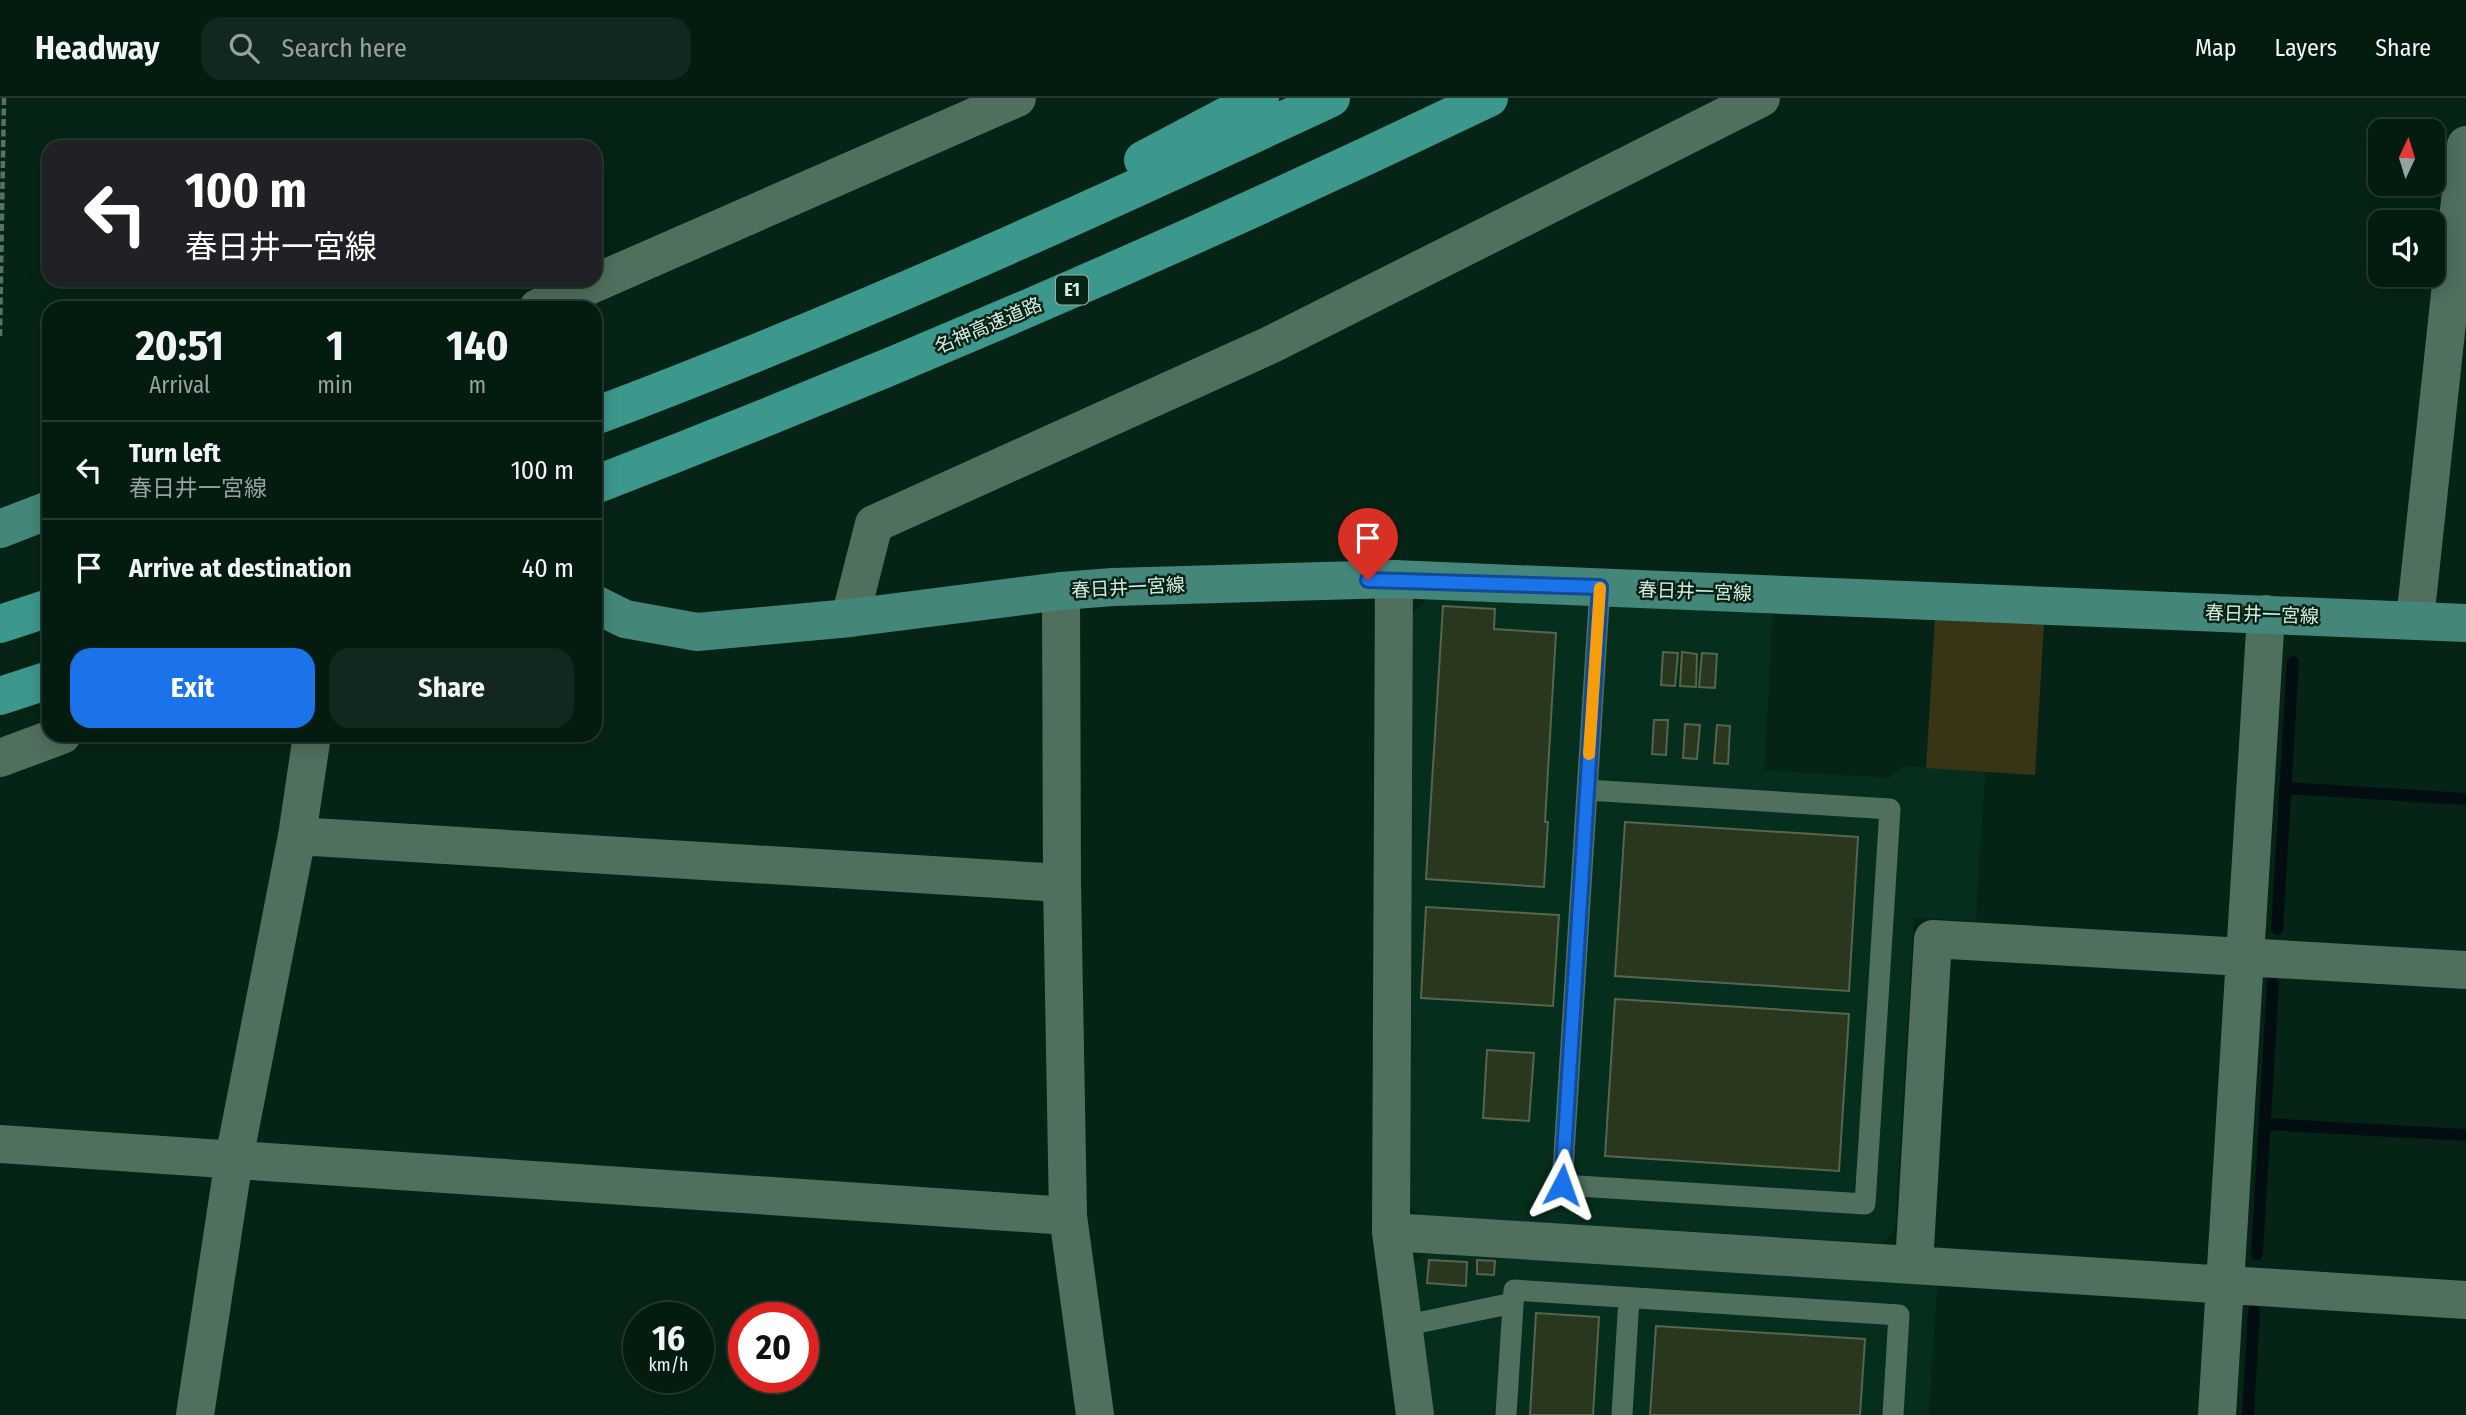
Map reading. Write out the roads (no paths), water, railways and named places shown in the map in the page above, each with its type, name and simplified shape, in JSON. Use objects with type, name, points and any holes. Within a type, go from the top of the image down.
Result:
[{"type":"highway","points":[[1081,214],[1149,155],[1260,98]]},
{"type":"highway","points":[[602,413],[716,370],[1081,214],[1331,98]]},
{"type":"highway","name":"名神高速道路","points":[[602,482],[747,426],[1064,293],[1307,186],[1489,98]]},
{"type":"highway","points":[[0,624],[42,610]]},
{"type":"highway","points":[[0,696],[42,682]]},
{"type":"main road","points":[[0,529],[42,513]]},
{"type":"main road","name":"春日井一宮線","points":[[602,608],[625,619],[697,632],[850,618],[1113,586],[1394,579],[2466,623]]},
{"type":"street","points":[[602,280],[1017,98]]},
{"type":"street","points":[[850,618],[874,524],[1270,345],[1761,98]]},
{"type":"street","points":[[2414,620],[2466,145]]},
{"type":"street","points":[[554,301],[586,287]]},
{"type":"street","points":[[1394,579],[1391,1232],[1415,1415]]},
{"type":"street","points":[[1061,591],[1062,883],[1068,1216],[1095,1415]]},
{"type":"street","points":[[2217,1415],[2266,614]]},
{"type":"street","points":[[0,758],[43,742]]},
{"type":"street","points":[[195,1415],[234,1159],[297,836],[311,742]]},
{"type":"street","points":[[297,836],[1062,883]]},
{"type":"street","points":[[1914,1265],[1933,939],[2466,970]]},
{"type":"street","points":[[0,1144],[1068,1216]]},
{"type":"street","points":[[1391,1232],[2466,1300]]},
{"type":"lane","points":[[1587,790],[1890,809],[1865,1204],[1562,1185],[1587,790],[1600,587]]},
{"type":"lane","points":[[1506,1415],[1514,1290],[1899,1314],[1893,1415]]},
{"type":"lane","points":[[1622,1415],[1629,1297]]},
{"type":"lane","points":[[1404,1326],[1513,1303]]},
{"type":"waterway","points":[[2277,929],[2293,662]]},
{"type":"waterway","points":[[2285,788],[2466,799]]},
{"type":"waterway","points":[[2257,1254],[2273,983]]},
{"type":"waterway","points":[[2265,1124],[2466,1135]]},
{"type":"waterway","points":[[2248,1415],[2254,1311]]}]
